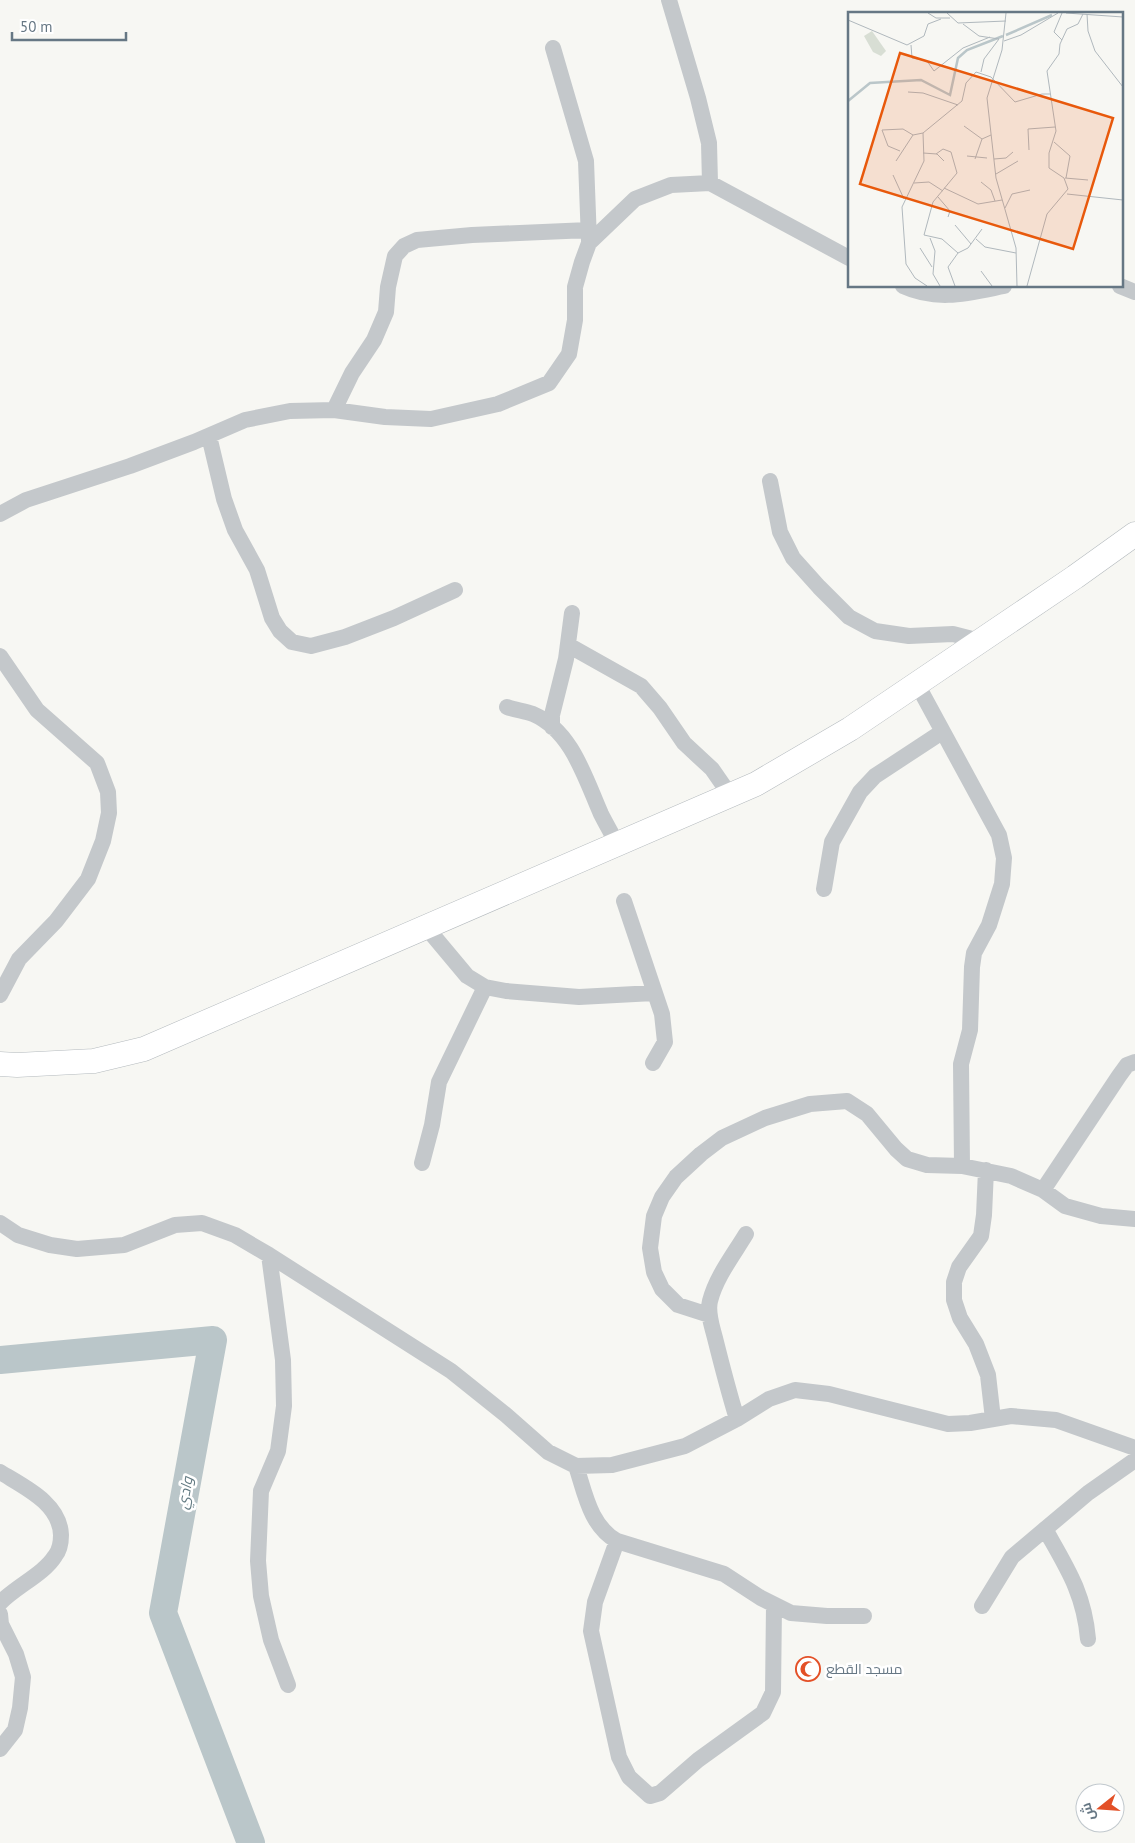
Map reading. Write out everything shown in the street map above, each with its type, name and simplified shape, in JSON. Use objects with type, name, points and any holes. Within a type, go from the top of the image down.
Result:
[{"type":"main road","points":[[0,1064],[17,1065],[94,1061],[144,1049],[756,784],[850,729],[1135,534]]},
{"type":"street","points":[[669,0],[698,98],[709,144],[710,183]]},
{"type":"street","points":[[0,514],[26,500],[130,466],[245,420],[290,411],[334,410],[385,417],[431,419],[498,404],[549,383],[569,354],[575,320],[575,287],[589,237],[586,161],[553,48]]},
{"type":"street","points":[[334,410],[352,373],[374,340],[386,312],[388,287],[395,256],[404,246],[417,240],[472,235],[589,237],[635,199],[671,185],[710,183],[848,257]]},
{"type":"street","points":[[1122,287],[1135,292]]},
{"type":"street","points":[[908,288],[919,293],[956,296],[994,288]]},
{"type":"street","points":[[209,436],[224,499],[235,530],[257,570],[272,618],[280,631],[292,642],[311,646],[345,637],[394,618],[455,590]]},
{"type":"street","points":[[770,481],[780,532],[793,558],[819,588],[849,617],[875,631],[909,636],[953,634],[980,641]]},
{"type":"street","points":[[552,727],[552,715],[566,659],[572,613]]},
{"type":"street","points":[[568,645],[641,686],[660,708],[684,743],[712,769],[730,795]]},
{"type":"street","points":[[0,656],[37,710],[97,763],[108,792],[109,813],[103,840],[88,879],[56,921],[20,959],[0,994]]},
{"type":"street","points":[[917,684],[999,834],[1004,858],[1002,884],[989,925],[974,953],[972,967],[970,1030],[960,1064],[962,1166]]},
{"type":"street","points":[[507,707],[533,714],[552,727],[572,750],[588,779],[601,815],[618,844]]},
{"type":"street","points":[[824,889],[832,842],[860,792],[875,776],[942,732]]},
{"type":"street","points":[[624,901],[662,1014],[665,1042],[654,1063]]},
{"type":"street","points":[[426,927],[467,976],[485,987],[506,991],[579,997],[654,993]]},
{"type":"street","points":[[422,1162],[432,1125],[439,1082],[485,987]]},
{"type":"street","points":[[1043,1190],[1119,1076],[1127,1065],[1135,1062]]},
{"type":"street","points":[[710,1315],[678,1304],[662,1289],[654,1272],[650,1248],[654,1216],[662,1197],[676,1177],[722,1138],[765,1118],[810,1104],[847,1101],[867,1114],[896,1149],[908,1159],[927,1165],[962,1166],[1011,1176],[1043,1190],[1065,1206],[1087,1213],[1135,1219]]},
{"type":"street","points":[[986,1170],[981,1236],[959,1267],[954,1282],[954,1300],[960,1318],[976,1344],[988,1375],[993,1419]]},
{"type":"street","points":[[0,1223],[18,1235],[50,1245],[77,1250],[124,1245],[175,1226],[202,1224],[235,1235],[451,1371],[548,1452],[576,1466],[612,1465],[686,1446],[737,1420],[769,1399],[795,1390],[829,1394],[948,1424],[1011,1416],[1056,1420],[1135,1448]]},
{"type":"street","points":[[737,1420],[725,1380],[709,1303],[724,1269],[746,1234]]},
{"type":"street","points":[[269,1255],[283,1360],[284,1406],[278,1451],[262,1491],[258,1561],[261,1596],[271,1640],[288,1685]]},
{"type":"street","points":[[982,1606],[1012,1557],[1088,1493],[1135,1460]]},
{"type":"street","points":[[576,1466],[594,1518],[607,1536],[617,1541],[724,1574],[761,1598],[791,1613],[827,1616],[864,1616]]},
{"type":"street","points":[[0,1472],[25,1487],[52,1508],[60,1526],[61,1543],[55,1557],[33,1578],[9,1594],[0,1603]]},
{"type":"street","points":[[1045,1529],[1077,1586],[1086,1617],[1088,1639]]},
{"type":"street","points":[[617,1541],[595,1602],[591,1631],[619,1758],[629,1777],[650,1796],[660,1793],[698,1760],[763,1713],[773,1692],[774,1605]]},
{"type":"street","points":[[0,1614],[2,1624],[16,1654],[23,1677],[20,1708],[15,1730],[0,1749]]},
{"type":"waterway","name":"وادي","points":[[0,1360],[213,1340],[163,1613],[251,1843]]},
{"type":"place","name":"مسجد القطع","points":[[808,1669]]}]
